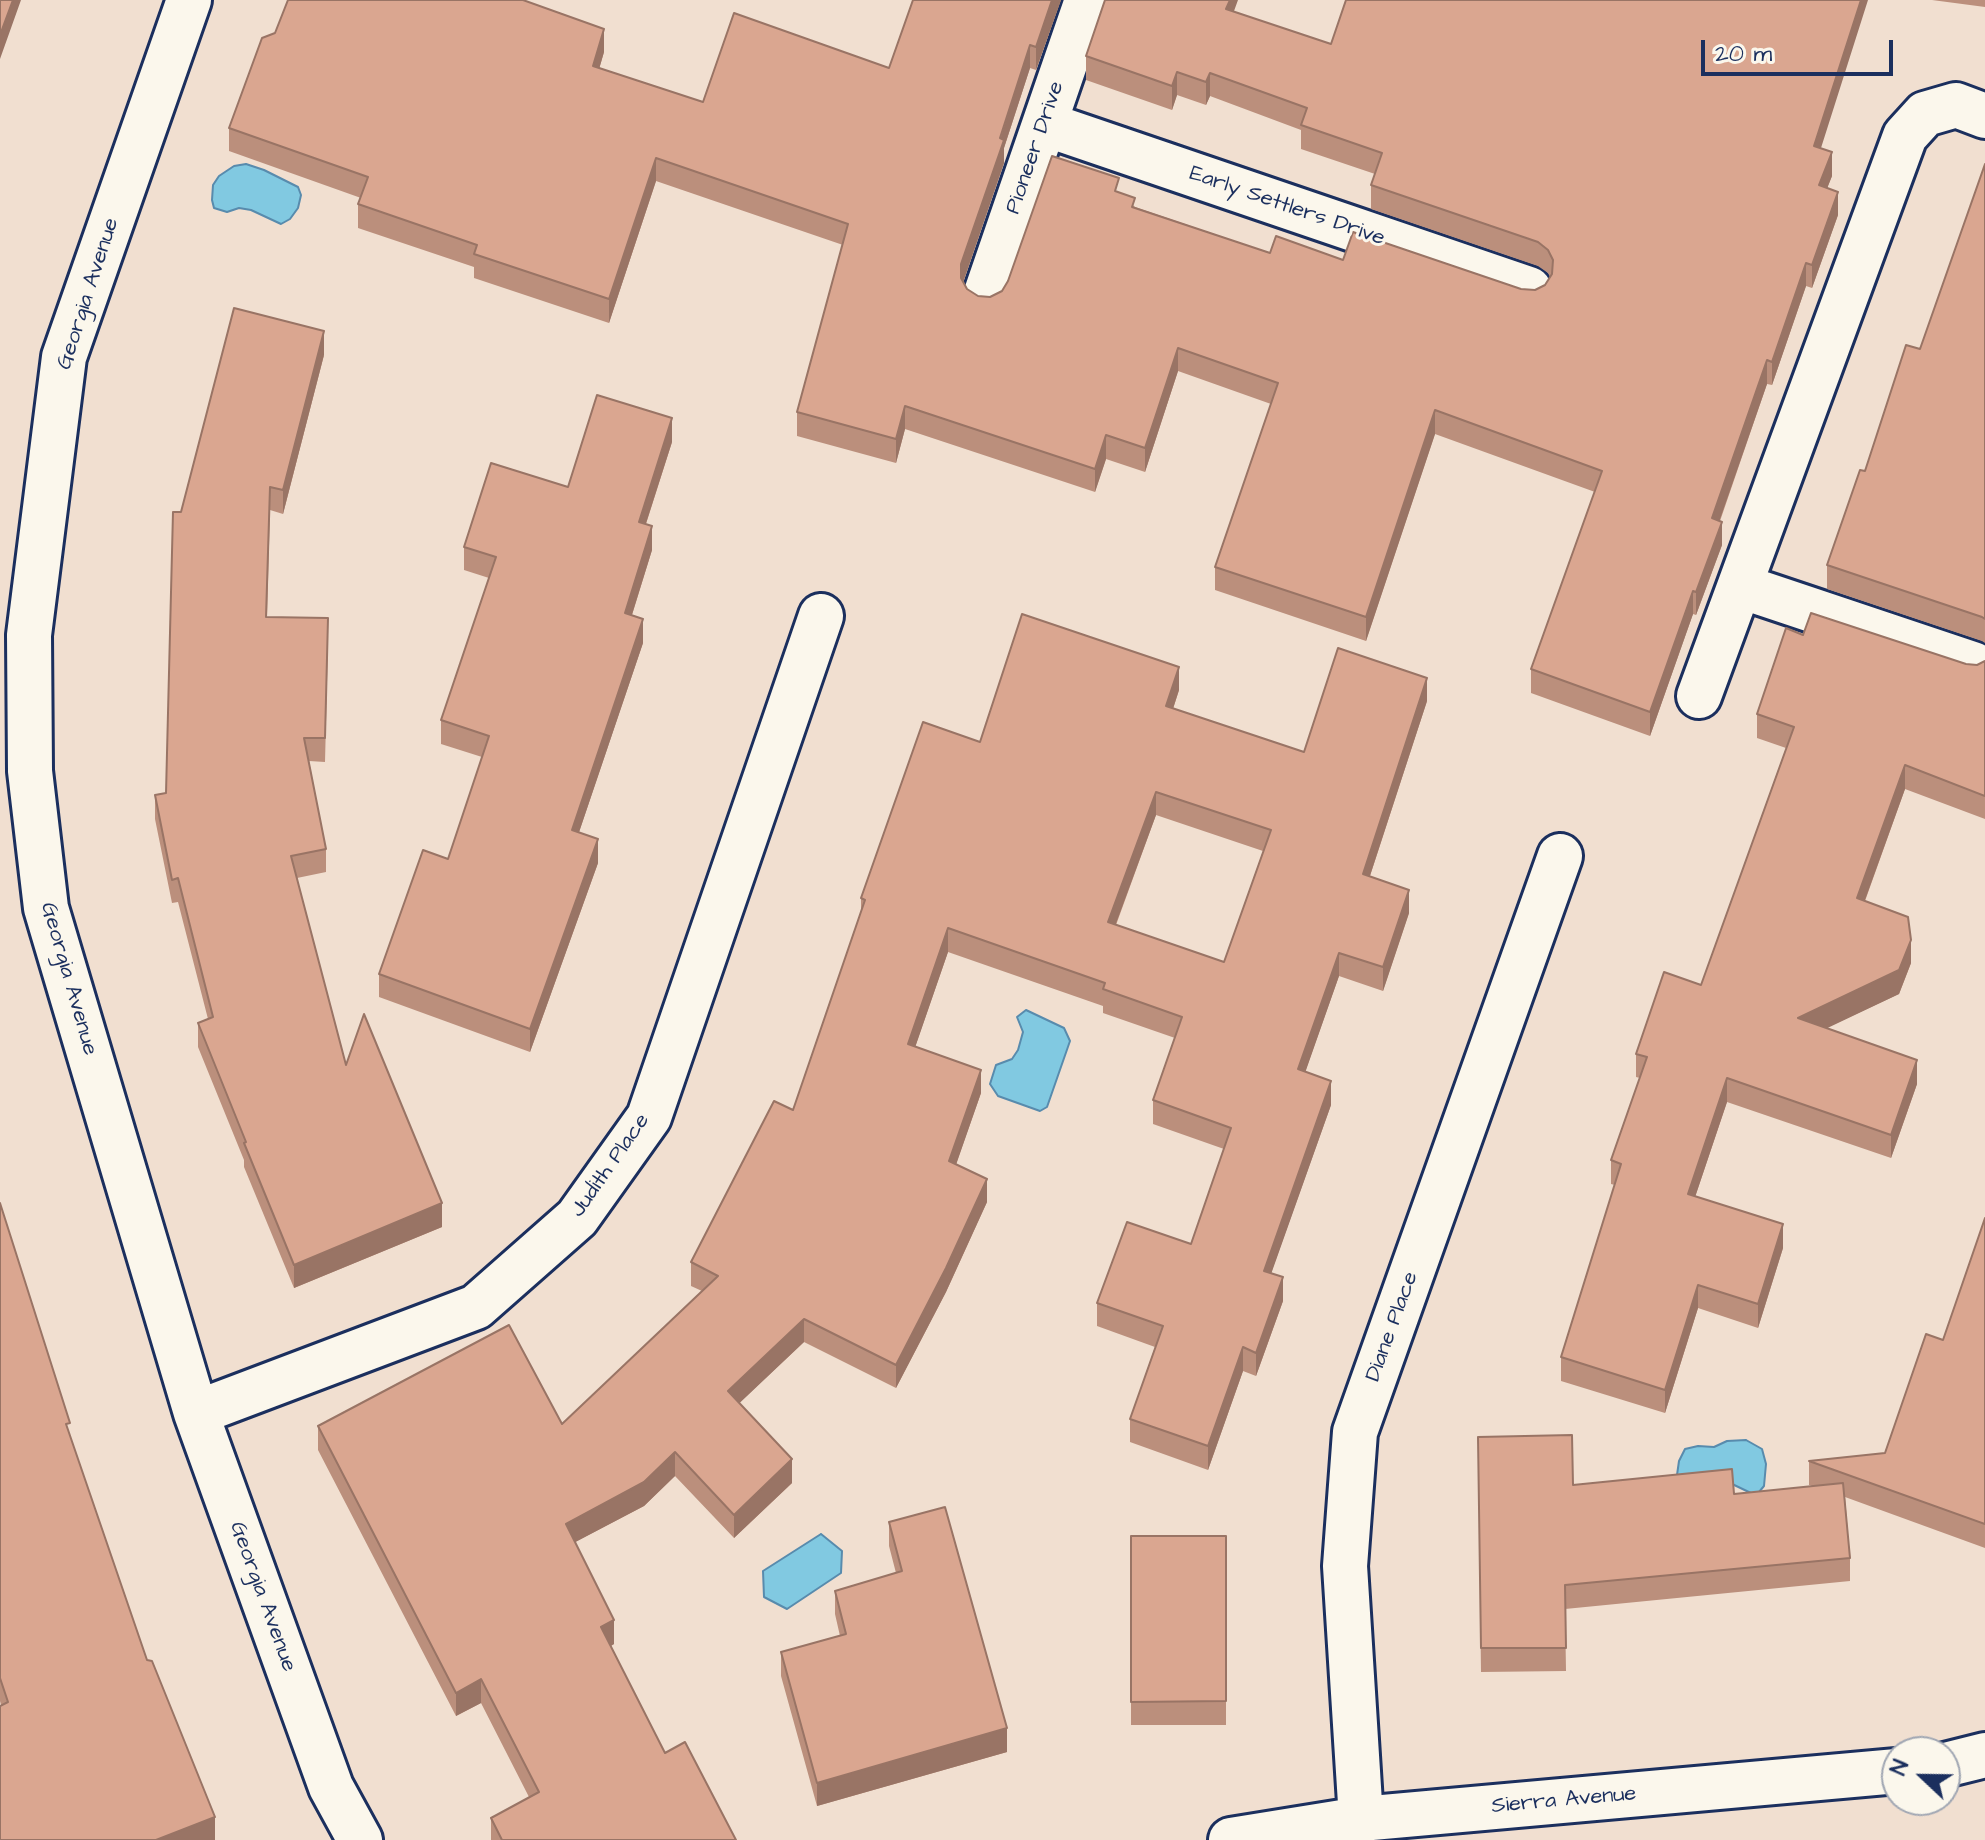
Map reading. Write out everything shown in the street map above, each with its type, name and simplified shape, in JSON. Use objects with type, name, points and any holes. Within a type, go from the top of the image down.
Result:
[{"type":"street","name":"Georgia Avenue","points":[[189,0],[64,357],[29,635],[30,771],[46,908],[196,1413],[331,1787],[360,1840]]},
{"type":"street","name":"Pioneer Drive","points":[[985,296],[1087,0]]},
{"type":"street","points":[[1699,696],[1905,136],[1925,114],[1956,105],[1985,116]]},
{"type":"street","name":"Early Settlers Drive","points":[[1045,124],[1529,289]]},
{"type":"street","points":[[1740,586],[1973,664]]},
{"type":"street","name":"Judith Place","points":[[196,1413],[476,1307],[577,1218],[649,1117],[821,616]]},
{"type":"street","name":"Diane Place","points":[[1361,1819],[1345,1566],[1355,1432],[1560,856]]},
{"type":"street","points":[[1961,1761],[1985,1755]]},
{"type":"street","name":"Sierra Avenue","points":[[1231,1840],[1361,1819],[1881,1772]]},
{"type":"water","points":[[246,164],[298,187],[301,195],[298,208],[290,219],[281,224],[251,210],[239,208],[227,212],[214,208],[213,185],[219,176],[234,166]]},
{"type":"water","points":[[1026,1010],[1064,1028],[1070,1041],[1047,1107],[1040,1111],[998,1096],[990,1084],[996,1065],[1012,1059],[1018,1050],[1023,1032],[1017,1017]]},
{"type":"water","points":[[1746,1440],[1762,1449],[1766,1464],[1764,1486],[1759,1492],[1753,1494],[1730,1483],[1677,1475],[1685,1449]]},
{"type":"water","points":[[821,1534],[842,1551],[841,1573],[787,1609],[764,1597],[763,1571]]},
{"type":"building","points":[[0,0],[13,0],[0,35]]},
{"type":"building","points":[[288,0],[523,0],[604,29],[593,66],[703,102],[734,13],[889,68],[913,0],[1052,0],[1036,47],[1030,45],[1000,138],[1004,140],[961,264],[961,278],[967,289],[978,296],[990,297],[1002,291],[1008,281],[1052,156],[1119,178],[1115,191],[1135,198],[1132,207],[1270,253],[1276,236],[1343,260],[1353,232],[1521,289],[1535,290],[1545,285],[1552,274],[1553,260],[1548,250],[1538,242],[1371,185],[1382,153],[1301,125],[1307,108],[1210,73],[1206,82],[1177,72],[1172,86],[1086,56],[1105,0],[1230,0],[1226,9],[1331,44],[1346,0],[1861,0],[1814,146],[1832,152],[1819,185],[1838,192],[1812,265],[1806,263],[1772,362],[1767,360],[1712,518],[1722,522],[1696,592],[1693,591],[1650,712],[1531,669],[1602,471],[1435,410],[1366,617],[1215,567],[1278,383],[1178,348],[1145,448],[1106,435],[1095,469],[905,406],[896,439],[797,412],[848,224],[656,158],[609,299],[474,254],[477,245],[358,204],[368,177],[229,128],[262,38],[275,33]]},
{"type":"building","points":[[1985,164],[1985,619],[1827,565],[1860,470],[1865,471],[1906,345],[1920,349]]},
{"type":"building","points":[[234,308],[324,331],[283,490],[270,487],[266,617],[328,618],[325,738],[304,738],[326,849],[291,856],[346,1065],[364,1014],[442,1203],[294,1265],[198,1023],[213,1017],[178,878],[172,880],[155,795],[166,793],[173,512],[181,512]]},
{"type":"building","points":[[597,395],[672,418],[639,522],[652,526],[625,613],[643,619],[572,830],[598,839],[530,1029],[379,974],[423,850],[448,859],[489,736],[441,720],[496,557],[464,547],[491,463],[568,487]]},
{"type":"building","points":[[1811,613],[1966,664],[1977,665],[1985,661],[1985,796],[1905,765],[1857,898],[1908,917],[1911,940],[1899,970],[1798,1018],[1917,1060],[1891,1135],[1727,1078],[1688,1194],[1783,1224],[1758,1304],[1698,1285],[1665,1390],[1561,1357],[1621,1164],[1611,1160],[1647,1057],[1636,1054],[1664,972],[1701,985],[1794,727],[1757,714],[1786,628],[1803,635]]},
{"type":"building","points":[[1022,614],[1179,667],[1166,706],[1304,752],[1338,648],[1427,678],[1363,874],[1409,890],[1383,967],[1339,953],[1298,1069],[1331,1081],[1264,1271],[1283,1277],[1256,1353],[1243,1347],[1208,1446],[1130,1419],[1163,1326],[1097,1303],[1127,1222],[1191,1244],[1231,1128],[1153,1100],[1182,1017],[1103,989],[1105,983],[948,928],[908,1044],[981,1070],[949,1161],[987,1179],[896,1365],[804,1319],[728,1391],[792,1459],[734,1515],[675,1452],[644,1482],[566,1524],[614,1620],[601,1627],[665,1753],[685,1742],[736,1840],[502,1840],[491,1818],[539,1792],[481,1679],[456,1693],[318,1426],[509,1325],[562,1424],[718,1276],[691,1262],[774,1101],[793,1110],[865,900],[861,898],[923,722],[980,742]],"holes":[[[1156,792],[1271,830],[1224,962],[1108,922]]]},
{"type":"building","points":[[0,1203],[70,1423],[66,1424],[147,1660],[152,1661],[215,1817],[156,1840],[0,1840],[0,1706],[8,1702],[0,1678]]},
{"type":"building","points":[[1985,1218],[1985,1524],[1809,1461],[1885,1453],[1926,1334],[1943,1340]]},
{"type":"building","points":[[1572,1435],[1573,1485],[1732,1469],[1734,1494],[1843,1483],[1850,1558],[1565,1585],[1566,1648],[1481,1648],[1478,1437]]},
{"type":"building","points":[[945,1507],[1007,1728],[817,1783],[781,1652],[846,1634],[835,1591],[902,1571],[889,1522]]},
{"type":"building","points":[[1131,1536],[1226,1536],[1226,1701],[1131,1702]]}]
